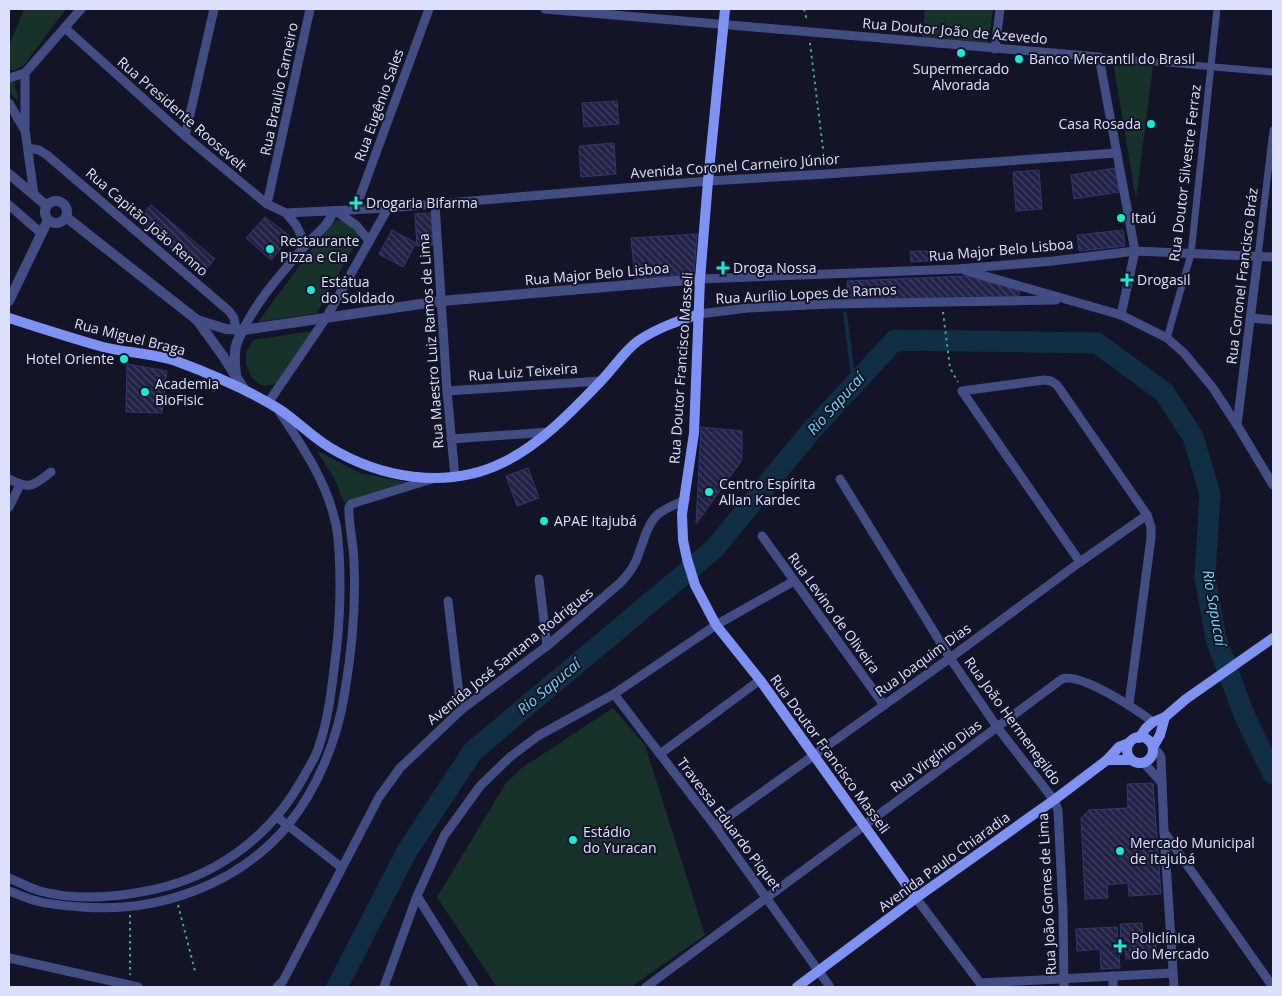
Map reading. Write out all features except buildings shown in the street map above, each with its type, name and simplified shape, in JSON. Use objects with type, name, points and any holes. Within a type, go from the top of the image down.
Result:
[{"type":"main road","name":"Rua Doutor Francisco Masseli","points":[[726,9],[700,279],[694,433],[682,514],[687,559],[695,585],[716,625],[760,680],[916,898]]},
{"type":"main road","name":"Rua Aurílio Lopes de Ramos","points":[[432,479],[493,468],[510,459],[548,432],[601,381],[636,342],[660,328],[699,314]]},
{"type":"main road","name":"Rua Miguel Braga","points":[[9,318],[105,347],[176,361],[244,389],[273,406],[327,446],[353,461],[384,472],[432,479]]},
{"type":"main road","points":[[1131,760],[1127,752],[1129,744],[1139,738],[1153,722],[1165,717],[1186,699],[1271,641]]},
{"type":"main road","points":[[1107,760],[1131,760],[1144,763],[1151,758],[1165,717]]},
{"type":"main road","points":[[1139,738],[1150,742],[1153,748]]},
{"type":"main road","name":"Avenida Paulo Chiaradia","points":[[798,987],[916,898],[1054,800],[1120,748],[1129,744]]},
{"type":"street","points":[[9,78],[25,73],[81,9]]},
{"type":"street","points":[[185,136],[214,9]]},
{"type":"street","name":"Rua Braulio Carneiro","points":[[267,204],[310,9]]},
{"type":"street","name":"Rua Eugênio Sales","points":[[355,210],[429,9]]},
{"type":"street","name":"Rua Doutor João de Azevedo","points":[[545,9],[1273,72]]},
{"type":"street","points":[[995,49],[1000,9]]},
{"type":"street","name":"Rua Doutor Silvestre Ferraz","points":[[1166,338],[1191,254],[1217,9]]},
{"type":"street","name":"Rua Presidente Roosevelt","points":[[66,28],[99,60],[185,136],[267,204],[286,213]]},
{"type":"street","points":[[1099,57],[1135,251],[1121,315]]},
{"type":"street","points":[[25,73],[25,130],[34,195]]},
{"type":"street","points":[[9,103],[25,130]]},
{"type":"street","name":"Rua Coronel Francisco Bráz","points":[[1237,425],[1252,318],[1273,130]]},
{"type":"street","name":"Rua Capitão João Renno","points":[[28,148],[40,150],[47,154],[229,311],[240,330]]},
{"type":"street","name":"Avenida Coronel Carneiro Júnior","points":[[286,213],[388,208],[708,181],[1118,153]]},
{"type":"street","points":[[9,174],[46,206]]},
{"type":"street","points":[[52,201],[60,201],[67,210],[66,217],[57,223],[48,220],[45,213],[46,206],[52,201]]},
{"type":"street","name":"Rua Maestro Luiz Ramos de Lima","points":[[435,204],[455,476]]},
{"type":"street","points":[[9,205],[41,233]]},
{"type":"street","points":[[9,878],[38,891],[69,897],[117,896],[158,889],[191,879],[225,862],[254,840],[277,817],[293,796],[318,751],[326,724],[340,623],[340,580],[337,526],[327,493],[311,460],[273,406],[326,318],[388,208]]},
{"type":"street","points":[[236,377],[235,351],[240,330],[260,300],[329,220],[334,211],[357,226],[369,241]]},
{"type":"street","points":[[286,213],[296,225],[306,245]]},
{"type":"street","points":[[66,217],[197,320],[244,389]]},
{"type":"street","points":[[9,301],[48,220]]},
{"type":"street","name":"Rua Major Belo Lisboa","points":[[240,330],[442,301],[700,279],[958,269],[1053,261],[1135,251],[1273,257]]},
{"type":"street","points":[[958,269],[1121,315],[1166,338],[1184,353],[1213,388],[1273,485]]},
{"type":"street","name":"Rua Aurílio Lopes de Ramos","points":[[699,314],[748,308],[830,304],[1065,300]]},
{"type":"street","points":[[1252,318],[1273,320]]},
{"type":"street","points":[[197,320],[226,329],[240,330]]},
{"type":"street","points":[[1080,562],[962,390],[1044,380],[1051,381],[1057,385],[1147,515],[1151,528],[1151,538],[1129,704]]},
{"type":"street","name":"Rua Luiz Teixeira","points":[[448,391],[601,381]]},
{"type":"street","points":[[451,439],[548,432]]},
{"type":"street","points":[[9,479],[25,486],[36,483],[51,472]]},
{"type":"street","points":[[9,891],[38,902],[69,907],[130,908],[176,898],[222,878],[246,864],[288,825],[309,793],[327,758],[337,728],[345,692],[355,592],[354,543],[349,510],[351,504],[432,479]]},
{"type":"street","name":"Rua João Hermenegildo","points":[[840,479],[950,658],[997,728],[1054,800]]},
{"type":"street","points":[[9,507],[20,485]]},
{"type":"street","name":"Avenida José Santana Rodrigues","points":[[277,987],[283,981],[379,797],[400,768],[461,710],[547,646],[625,578],[636,562],[656,516],[663,510],[685,500]]},
{"type":"street","name":"Rua Joaquim Dias","points":[[715,826],[1147,515]]},
{"type":"street","name":"Rua Levino de Oliveira","points":[[762,536],[884,705]]},
{"type":"street","points":[[539,579],[547,646]]},
{"type":"street","points":[[384,987],[417,896],[444,836],[480,786],[510,757],[538,736],[614,694],[716,625],[794,581]]},
{"type":"street","points":[[448,601],[461,710]]},
{"type":"street","name":"Rua Virgínio Dias","points":[[646,987],[1066,677],[1077,679],[1129,704],[1153,722]]},
{"type":"street","points":[[660,754],[760,680]]},
{"type":"street","name":"Travessa Eduardo Piquet","points":[[614,694],[715,826],[830,987]]},
{"type":"street","points":[[1153,748],[1161,756],[1174,987]]},
{"type":"street","points":[[1144,763],[1161,782]]},
{"type":"street","name":"Rua João Gomes de Lima","points":[[1054,800],[1060,818],[1064,982]]},
{"type":"street","points":[[277,817],[341,867]]},
{"type":"street","points":[[1164,832],[1273,987]]},
{"type":"street","points":[[417,896],[474,987]]},
{"type":"street","points":[[916,898],[980,985],[1064,982],[1113,976],[1173,973]]},
{"type":"street","points":[[9,958],[134,986]]},
{"type":"street","points":[[1113,976],[1113,987]]},
{"type":"path","points":[[804,9],[809,31],[826,174]]},
{"type":"path","points":[[943,312],[950,368],[962,390]]},
{"type":"path","points":[[176,898],[195,971]]},
{"type":"path","points":[[130,908],[134,986]]},
{"type":"green space","points":[[24,9],[66,9],[24,65],[15,70],[9,70],[9,46]]},
{"type":"green space","points":[[925,9],[993,9],[988,44],[922,39]]},
{"type":"green space","points":[[1113,62],[1153,66],[1136,199]]},
{"type":"green space","points":[[14,80],[18,101],[9,92],[9,82]]},
{"type":"green space","points":[[333,220],[349,221],[360,235],[317,313],[258,322]]},
{"type":"green space","points":[[312,331],[277,384],[263,386],[252,378],[246,364],[246,352],[253,340]]},
{"type":"green space","points":[[316,450],[360,473],[406,482],[344,502],[334,478]]},
{"type":"green space","name":"Estádio do Yuracan","points":[[613,708],[645,745],[705,935],[631,987],[497,987],[437,897],[506,783],[523,767]]},
{"type":"waterway","points":[[845,314],[854,384]]},
{"type":"waterway","name":"Rio Sapucaí","points":[[337,987],[407,851],[473,751],[714,549],[811,431],[895,340],[1097,343],[1164,392],[1193,437],[1210,494],[1205,577],[1216,639],[1245,717],[1273,774]]},
{"type":"place","name":"Supermercado Alvorada","points":[[961,53]]},
{"type":"place","name":"Banco Mercantil do Brasil","points":[[1019,59]]},
{"type":"place","name":"Casa Rosada","points":[[1151,124]]},
{"type":"place","name":"Drogaria Bifarma","points":[[356,203]]},
{"type":"place","name":"Itaú","points":[[1121,218]]},
{"type":"place","name":"Restaurante Pizza e Cia","points":[[270,249]]},
{"type":"place","name":"Droga Nossa","points":[[723,268]]},
{"type":"place","name":"Drogasil","points":[[1127,280]]},
{"type":"place","name":"Estátua do Soldado","points":[[311,290]]},
{"type":"place","name":"Hotel Oriente","points":[[124,359]]},
{"type":"place","name":"Academia BioFisic","points":[[145,392]]},
{"type":"place","name":"Centro Espírita Allan Kardec","points":[[709,492]]},
{"type":"place","name":"APAE Itajubá","points":[[544,521]]},
{"type":"place","name":"Estádio do Yuracan","points":[[573,840]]},
{"type":"place","name":"Mercado Municipal de Itajubá","points":[[1120,851]]},
{"type":"place","name":"Policlínica do Mercado","points":[[1120,946]]}]
